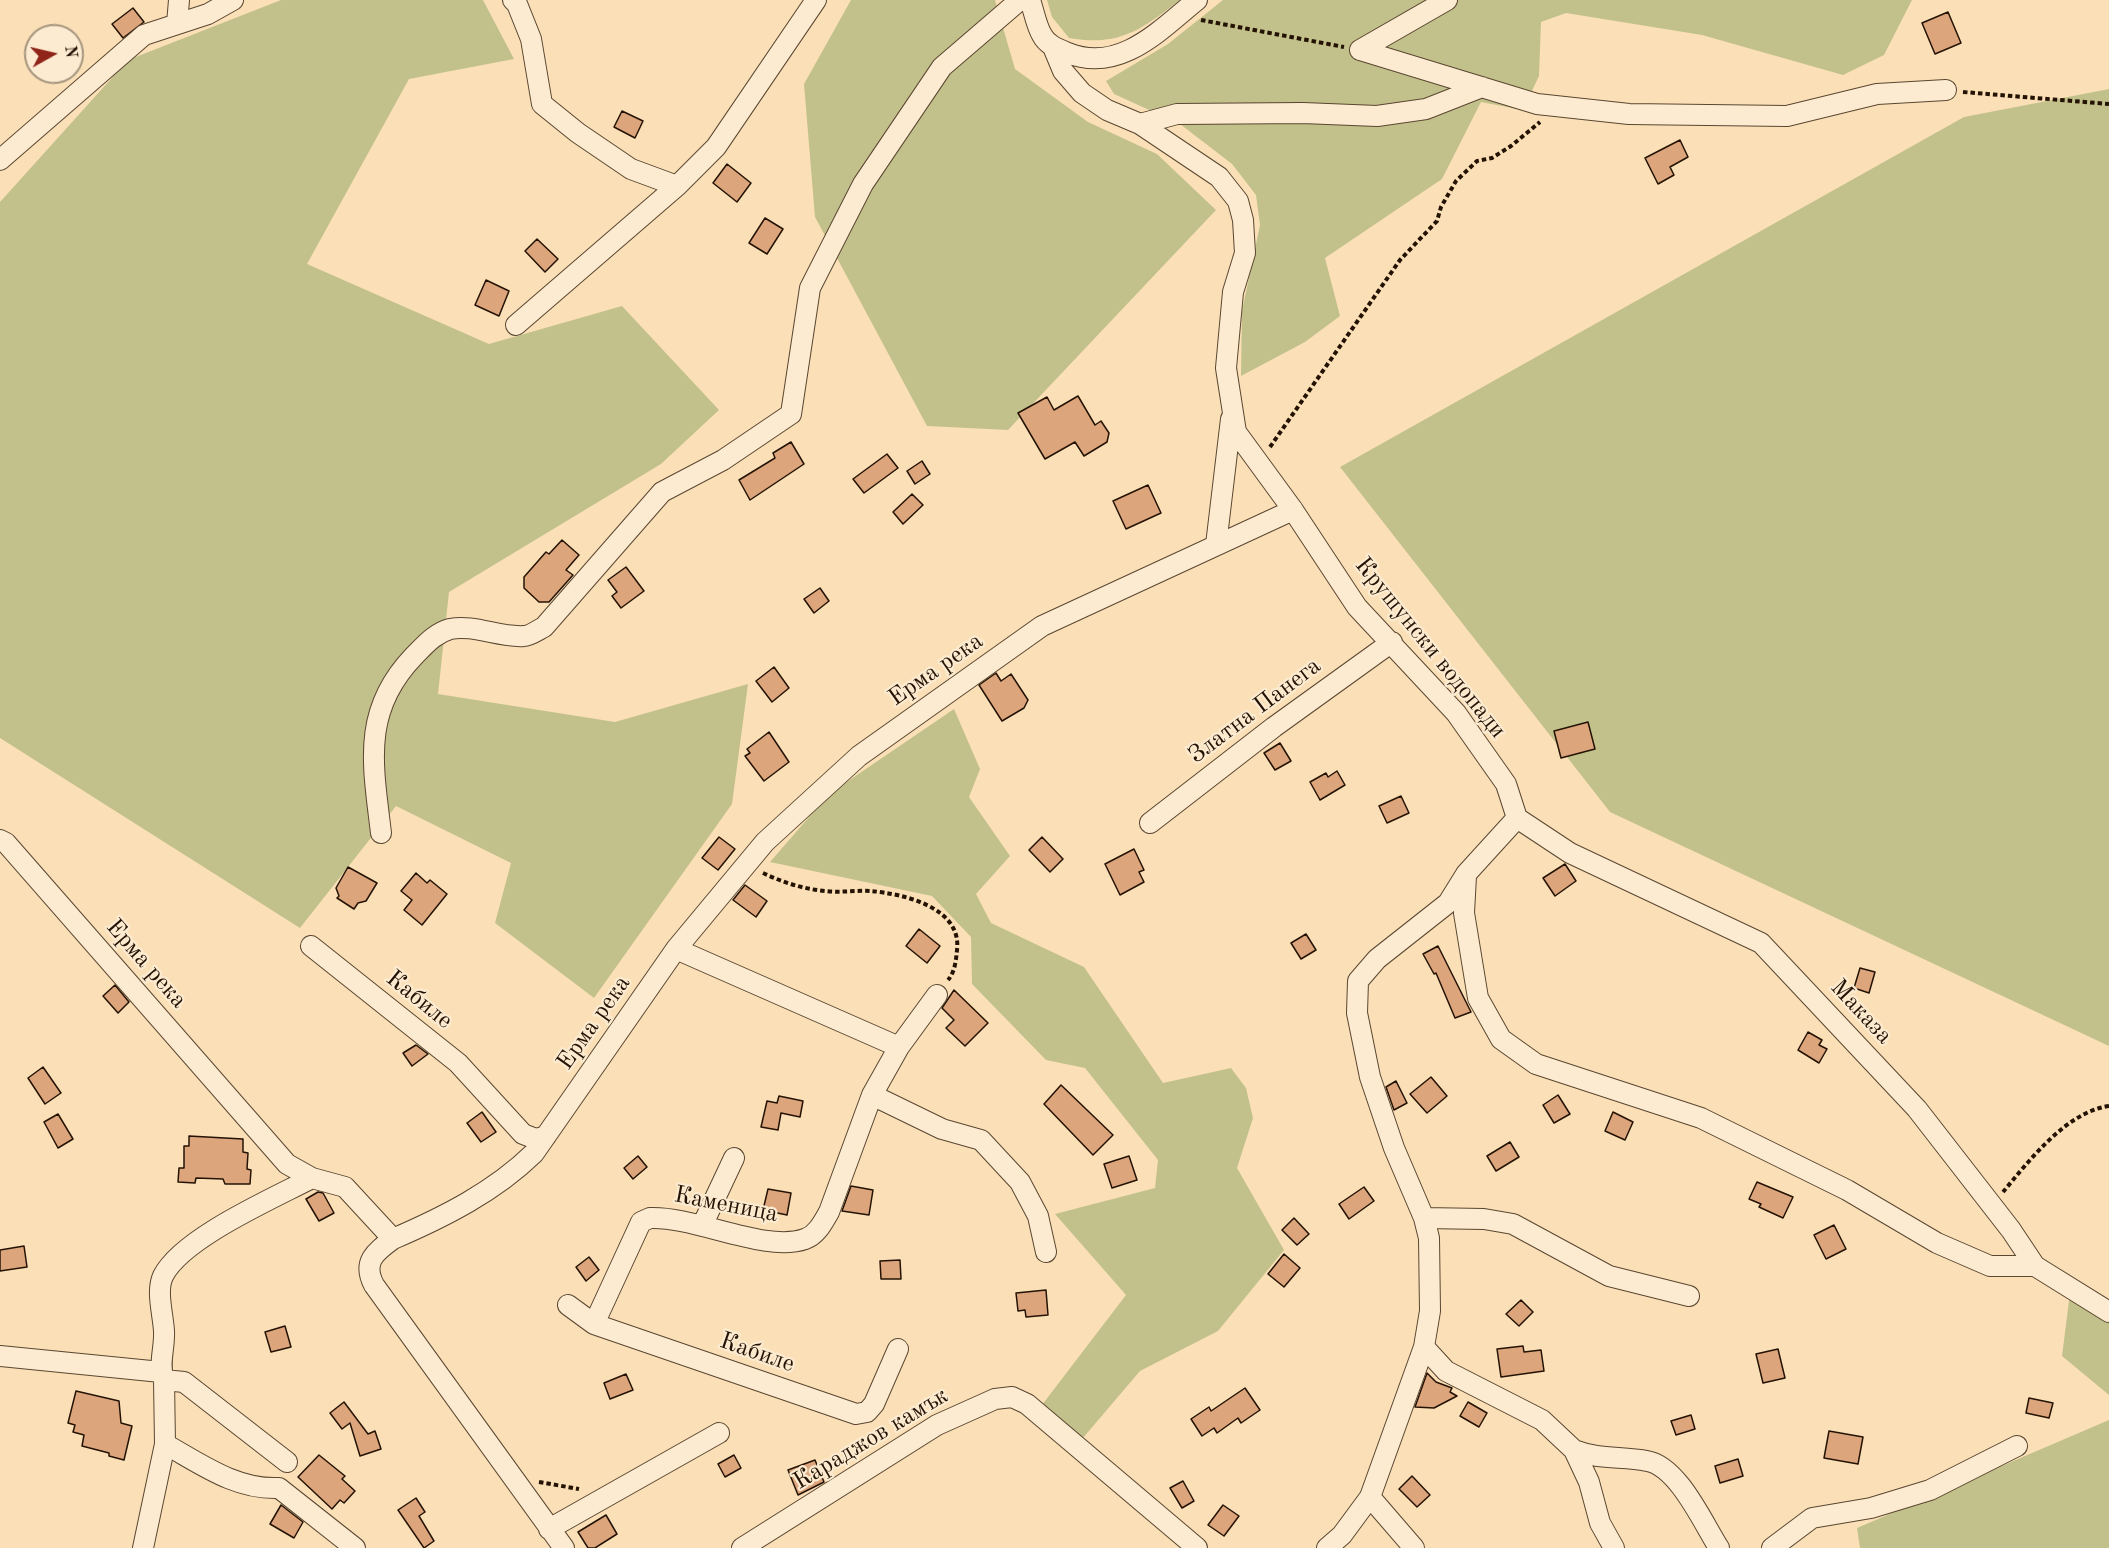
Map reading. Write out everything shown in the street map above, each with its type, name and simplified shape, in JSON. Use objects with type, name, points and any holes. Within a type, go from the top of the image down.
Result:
[{"type":"street","points":[[177,24],[178,0]]},
{"type":"street","points":[[0,160],[144,35],[208,14],[233,0]]},
{"type":"street","points":[[513,0],[518,4],[531,39],[543,104],[578,133],[631,169],[677,186]]},
{"type":"street","points":[[516,325],[677,186],[716,147],[816,0]]},
{"type":"street","points":[[381,833],[372,759],[376,728],[386,693],[411,659],[434,636],[451,629],[525,637],[544,627],[662,492],[723,460],[791,414],[810,288],[862,184],[942,67],[1020,0]]},
{"type":"street","name":"Крушунски водопади","points":[[1030,0],[1042,36],[1053,47],[1063,71],[1082,93],[1107,110],[1140,124],[1219,177],[1238,201],[1243,220],[1245,254],[1233,292],[1226,368],[1236,432],[1293,510],[1357,607],[1392,642],[1469,731],[1506,784],[1518,818]]},
{"type":"street","points":[[1053,47],[1072,54],[1097,58],[1117,55],[1151,40],[1197,0]]},
{"type":"street","points":[[1360,50],[1447,0]]},
{"type":"street","points":[[1360,50],[1537,104],[1629,114],[1787,116],[1876,94],[1946,90]]},
{"type":"street","points":[[1140,124],[1177,114],[1303,113],[1377,116],[1426,109],[1482,87]]},
{"type":"street","points":[[1216,545],[1232,410]]},
{"type":"street","name":"Ерма река","points":[[0,840],[6,843],[287,1164],[312,1178],[345,1187],[393,1239],[448,1215],[514,1172],[546,1136],[676,948],[765,842],[859,756],[1042,627],[1293,510]]},
{"type":"street","name":"Златна Панега","points":[[1150,823],[1274,727],[1392,642]]},
{"type":"street","points":[[1327,1548],[1342,1535],[1370,1497],[1424,1347],[1430,1311],[1429,1238],[1424,1218],[1394,1148],[1370,1077],[1357,1013],[1358,981],[1377,959],[1448,903],[1466,874],[1518,818]]},
{"type":"street","name":"Маказа","points":[[1518,818],[1570,853],[1761,943],[1917,1109],[2035,1266],[2109,1311]]},
{"type":"street","points":[[1466,874],[1464,913],[1478,998],[1501,1039],[1536,1064],[1701,1118],[1847,1190],[1937,1243],[1990,1266],[2035,1266]]},
{"type":"street","name":"Кабиле","points":[[311,946],[458,1063],[523,1134],[536,1139],[546,1136]]},
{"type":"street","points":[[676,948],[899,1047]]},
{"type":"street","name":"Каменица","points":[[594,1324],[641,1222],[658,1217],[781,1243],[807,1239],[820,1227],[829,1212],[872,1095],[899,1047],[937,995]]},
{"type":"street","points":[[872,1095],[942,1129],[981,1140],[1020,1182],[1038,1216],[1046,1252]]},
{"type":"street","points":[[702,1226],[734,1158]]},
{"type":"street","points":[[143,1548],[165,1444],[164,1332],[161,1308],[163,1277],[180,1255],[211,1232],[312,1178]]},
{"type":"street","points":[[1424,1218],[1484,1219],[1513,1224],[1610,1276],[1689,1296]]},
{"type":"street","points":[[393,1239],[373,1253],[369,1263],[369,1275],[564,1548]]},
{"type":"street","name":"Кабиле","points":[[568,1305],[594,1324],[856,1414],[867,1412],[874,1404],[898,1349]]},
{"type":"street","points":[[1424,1347],[1446,1371],[1542,1420],[1574,1450],[1591,1457],[1648,1461],[1662,1466],[1687,1495],[1719,1548]]},
{"type":"street","points":[[0,1356],[163,1376],[184,1382],[287,1462]]},
{"type":"street","name":"Караджов камък","points":[[742,1548],[937,1425],[995,1399],[1012,1397],[1027,1404],[1197,1548]]},
{"type":"street","points":[[549,1529],[719,1433]]},
{"type":"street","points":[[165,1444],[236,1482],[261,1489],[279,1488],[355,1548]]},
{"type":"street","points":[[1772,1548],[1812,1518],[1871,1508],[1930,1490],[2017,1446]]},
{"type":"street","points":[[1574,1450],[1589,1482],[1600,1523],[1614,1548]]},
{"type":"street","points":[[1370,1497],[1414,1548]]},
{"type":"path","points":[[1171,22],[1360,50]]},
{"type":"path","points":[[1946,90],[2109,104]]},
{"type":"path","points":[[1259,464],[1400,260],[1437,220],[1441,207],[1456,181],[1477,161],[1491,158],[1511,146],[1558,106]]},
{"type":"path","points":[[746,865],[782,882],[825,891],[870,891],[906,896],[932,908],[949,921],[958,941],[951,977],[937,995]]},
{"type":"path","points":[[1992,1206],[2038,1148],[2087,1113],[2098,1107],[2109,1106]]},
{"type":"path","points":[[512,1477],[586,1490]]},
{"type":"shaded area","points":[[281,0],[483,0],[514,59],[409,79],[307,264],[489,344],[622,306],[719,410],[661,464],[449,592],[438,694],[615,722],[748,684],[732,804],[594,998],[495,923],[511,863],[396,806],[300,928],[0,738],[0,202],[128,60]]},
{"type":"shaded area","points":[[851,0],[995,0],[1015,69],[1088,122],[1157,154],[1216,210],[1008,430],[927,426],[815,217],[804,84]]},
{"type":"shaded area","points":[[1047,0],[1180,0],[1142,27],[1129,33],[1117,38],[1087,40],[1069,38],[1052,17]]},
{"type":"shaded area","points":[[1223,0],[1912,0],[1884,55],[1843,75],[1702,35],[1566,13],[1541,22],[1539,76],[1523,110],[1481,102],[1442,179],[1325,258],[1340,316],[1305,342],[1241,376],[1242,311],[1260,225],[1256,195],[1232,164],[1180,124],[1114,94],[1106,81],[1168,44]]},
{"type":"shaded area","points":[[2109,89],[2109,1046],[1610,812],[1340,467],[1964,117]]},
{"type":"shaded area","points":[[954,709],[980,769],[969,797],[1010,856],[976,894],[991,923],[1084,967],[1163,1083],[1231,1068],[1246,1088],[1253,1118],[1237,1168],[1284,1250],[1218,1331],[1140,1371],[1071,1452],[1035,1414],[1126,1295],[1055,1214],[1155,1188],[1158,1160],[1085,1068],[1046,1060],[972,984],[971,937],[932,896],[770,862],[829,794]]},
{"type":"shaded area","points":[[2071,1285],[2109,1312],[2109,1395],[2062,1356]]},
{"type":"shaded area","points":[[2109,1420],[2109,1548],[1860,1548],[1857,1528]]},
{"type":"building","points":[[133,8],[144,22],[123,38],[112,24]]},
{"type":"building","points":[[1948,12],[1961,43],[1935,54],[1922,23]]},
{"type":"building","points":[[622,111],[643,121],[635,138],[614,127]]},
{"type":"building","points":[[1680,140],[1688,157],[1670,167],[1674,175],[1658,184],[1645,158]]},
{"type":"building","points":[[727,164],[751,183],[737,202],[713,183]]},
{"type":"building","points":[[765,218],[783,229],[767,254],[749,243]]},
{"type":"building","points":[[537,239],[558,259],[545,272],[525,251]]},
{"type":"building","points":[[486,280],[509,291],[499,316],[475,305]]},
{"type":"building","points":[[1078,396],[1095,425],[1101,421],[1109,433],[1107,442],[1084,456],[1075,442],[1045,459],[1018,413],[1047,397],[1054,410]]},
{"type":"building","points":[[791,442],[804,464],[750,500],[739,480],[775,458],[773,453]]},
{"type":"building","points":[[887,454],[898,468],[864,493],[853,479]]},
{"type":"building","points":[[922,461],[930,474],[915,484],[907,471]]},
{"type":"building","points":[[1148,485],[1161,513],[1126,529],[1113,501]]},
{"type":"building","points":[[912,494],[923,505],[903,524],[893,512]]},
{"type":"building","points":[[562,540],[579,555],[566,570],[573,575],[549,602],[539,602],[524,588],[524,577],[546,552],[549,554]]},
{"type":"building","points":[[626,567],[644,591],[621,608],[612,596],[617,592],[608,580]]},
{"type":"building","points":[[820,588],[829,601],[814,613],[804,599]]},
{"type":"building","points":[[774,667],[789,688],[772,702],[756,681]]},
{"type":"building","points":[[996,673],[1001,681],[1011,674],[1028,700],[1024,708],[1002,721],[979,685]]},
{"type":"building","points":[[1588,722],[1595,749],[1561,758],[1554,731]]},
{"type":"building","points":[[769,732],[789,762],[764,781],[745,756],[750,753],[747,749]]},
{"type":"building","points":[[1280,743],[1291,761],[1275,770],[1264,753]]},
{"type":"building","points":[[1337,771],[1345,785],[1320,800],[1310,782],[1326,773],[1328,777]]},
{"type":"building","points":[[1401,796],[1409,813],[1387,823],[1379,806]]},
{"type":"building","points":[[719,837],[735,849],[718,870],[702,858]]},
{"type":"building","points":[[1042,837],[1063,859],[1050,872],[1029,850]]},
{"type":"building","points":[[1134,849],[1144,870],[1139,872],[1144,882],[1120,895],[1105,864]]},
{"type":"building","points":[[1565,864],[1576,881],[1555,896],[1543,878]]},
{"type":"building","points":[[348,867],[377,883],[366,901],[358,903],[354,909],[337,898],[339,896],[336,888]]},
{"type":"building","points":[[416,873],[427,883],[430,880],[447,894],[422,925],[404,910],[412,900],[401,891]]},
{"type":"building","points":[[745,885],[767,901],[756,917],[733,900]]},
{"type":"building","points":[[919,929],[940,946],[927,963],[906,946]]},
{"type":"building","points":[[1306,934],[1316,950],[1301,959],[1291,943]]},
{"type":"building","points":[[1438,946],[1471,1012],[1455,1018],[1436,973],[1434,974],[1423,954]]},
{"type":"building","points":[[1860,968],[1875,972],[1869,993],[1854,988]]},
{"type":"building","points":[[115,985],[129,1002],[118,1013],[103,996]]},
{"type":"building","points":[[954,990],[988,1023],[965,1046],[946,1028],[954,1020],[942,1008]]},
{"type":"building","points":[[1808,1032],[1822,1040],[1819,1045],[1827,1049],[1819,1063],[1798,1050]]},
{"type":"building","points":[[416,1045],[428,1054],[412,1066],[403,1053]]},
{"type":"building","points":[[43,1067],[61,1093],[45,1104],[28,1078]]},
{"type":"building","points":[[1431,1077],[1447,1096],[1427,1113],[1410,1094]]},
{"type":"building","points":[[1396,1081],[1407,1103],[1394,1110],[1386,1087]]},
{"type":"building","points":[[1061,1085],[1113,1135],[1093,1155],[1044,1104]]},
{"type":"building","points":[[1558,1095],[1570,1114],[1554,1123],[1543,1105]]},
{"type":"building","points":[[779,1096],[803,1101],[800,1117],[781,1113],[778,1130],[761,1127],[767,1101],[777,1103]]},
{"type":"building","points":[[482,1112],[496,1132],[481,1142],[467,1123]]},
{"type":"building","points":[[1613,1112],[1633,1122],[1625,1140],[1605,1131]]},
{"type":"building","points":[[58,1114],[73,1139],[58,1148],[44,1122]]},
{"type":"building","points":[[189,1136],[243,1139],[243,1152],[248,1153],[247,1169],[251,1170],[250,1184],[225,1184],[223,1179],[196,1178],[195,1183],[178,1182],[179,1168],[184,1168],[184,1146],[189,1146]]},
{"type":"building","points":[[1510,1142],[1519,1157],[1496,1171],[1487,1156]]},
{"type":"building","points":[[638,1156],[647,1167],[633,1179],[624,1168]]},
{"type":"building","points":[[1129,1156],[1137,1180],[1112,1188],[1104,1164]]},
{"type":"building","points":[[1757,1182],[1793,1197],[1783,1218],[1759,1207],[1761,1204],[1749,1199]]},
{"type":"building","points":[[851,1186],[873,1190],[869,1215],[842,1211]]},
{"type":"building","points":[[1364,1187],[1374,1201],[1349,1219],[1339,1204]]},
{"type":"building","points":[[768,1189],[791,1193],[787,1215],[763,1210]]},
{"type":"building","points":[[318,1192],[323,1193],[334,1213],[319,1221],[306,1199]]},
{"type":"building","points":[[1294,1218],[1309,1234],[1297,1245],[1282,1230]]},
{"type":"building","points":[[1834,1225],[1846,1249],[1826,1259],[1814,1235]]},
{"type":"building","points":[[24,1246],[27,1267],[0,1271],[0,1250]]},
{"type":"building","points":[[1284,1254],[1300,1268],[1284,1287],[1268,1274]]},
{"type":"building","points":[[589,1257],[599,1270],[586,1281],[576,1267]]},
{"type":"building","points":[[900,1260],[901,1279],[881,1279],[880,1261]]},
{"type":"building","points":[[1046,1290],[1048,1315],[1026,1317],[1025,1310],[1018,1311],[1016,1293]]},
{"type":"building","points":[[1521,1300],[1533,1312],[1519,1326],[1506,1314]]},
{"type":"building","points":[[285,1326],[291,1347],[271,1352],[265,1332]]},
{"type":"building","points":[[1523,1346],[1524,1352],[1541,1350],[1544,1371],[1501,1377],[1497,1349]]},
{"type":"building","points":[[1778,1349],[1785,1378],[1763,1383],[1756,1354]]},
{"type":"building","points":[[1427,1373],[1436,1382],[1452,1388],[1450,1392],[1457,1396],[1434,1408],[1415,1407]]},
{"type":"building","points":[[626,1374],[633,1390],[610,1399],[604,1383]]},
{"type":"building","points":[[1245,1388],[1260,1410],[1241,1423],[1238,1418],[1217,1433],[1214,1428],[1202,1436],[1191,1419],[1209,1407],[1211,1411]]},
{"type":"building","points":[[76,1391],[119,1401],[121,1423],[132,1426],[124,1460],[109,1456],[109,1453],[82,1446],[84,1435],[73,1432],[75,1425],[68,1423]]},
{"type":"building","points":[[2029,1398],[2053,1403],[2049,1418],[2026,1413]]},
{"type":"building","points":[[344,1402],[368,1434],[375,1431],[381,1449],[360,1456],[350,1423],[342,1429],[330,1413]]},
{"type":"building","points":[[1468,1402],[1487,1413],[1479,1427],[1460,1416]]},
{"type":"building","points":[[1691,1415],[1695,1429],[1676,1435],[1671,1421]]},
{"type":"building","points":[[1829,1431],[1863,1437],[1858,1464],[1824,1458]]},
{"type":"building","points":[[319,1455],[345,1476],[342,1479],[355,1491],[344,1503],[340,1500],[332,1509],[298,1477]]},
{"type":"building","points":[[734,1455],[741,1468],[725,1477],[718,1464]]},
{"type":"building","points":[[1738,1459],[1743,1476],[1720,1483],[1715,1466]]},
{"type":"building","points":[[815,1460],[824,1482],[798,1495],[788,1470]]},
{"type":"building","points":[[1412,1476],[1430,1495],[1417,1507],[1399,1489]]},
{"type":"building","points":[[1183,1481],[1194,1501],[1182,1508],[1170,1488]]},
{"type":"building","points":[[416,1498],[425,1512],[419,1516],[434,1541],[424,1548],[398,1510]]},
{"type":"building","points":[[281,1505],[303,1522],[294,1538],[270,1524]]},
{"type":"building","points":[[1223,1505],[1239,1516],[1224,1536],[1208,1525]]},
{"type":"building","points":[[606,1515],[617,1534],[595,1548],[588,1548],[578,1532]]}]
